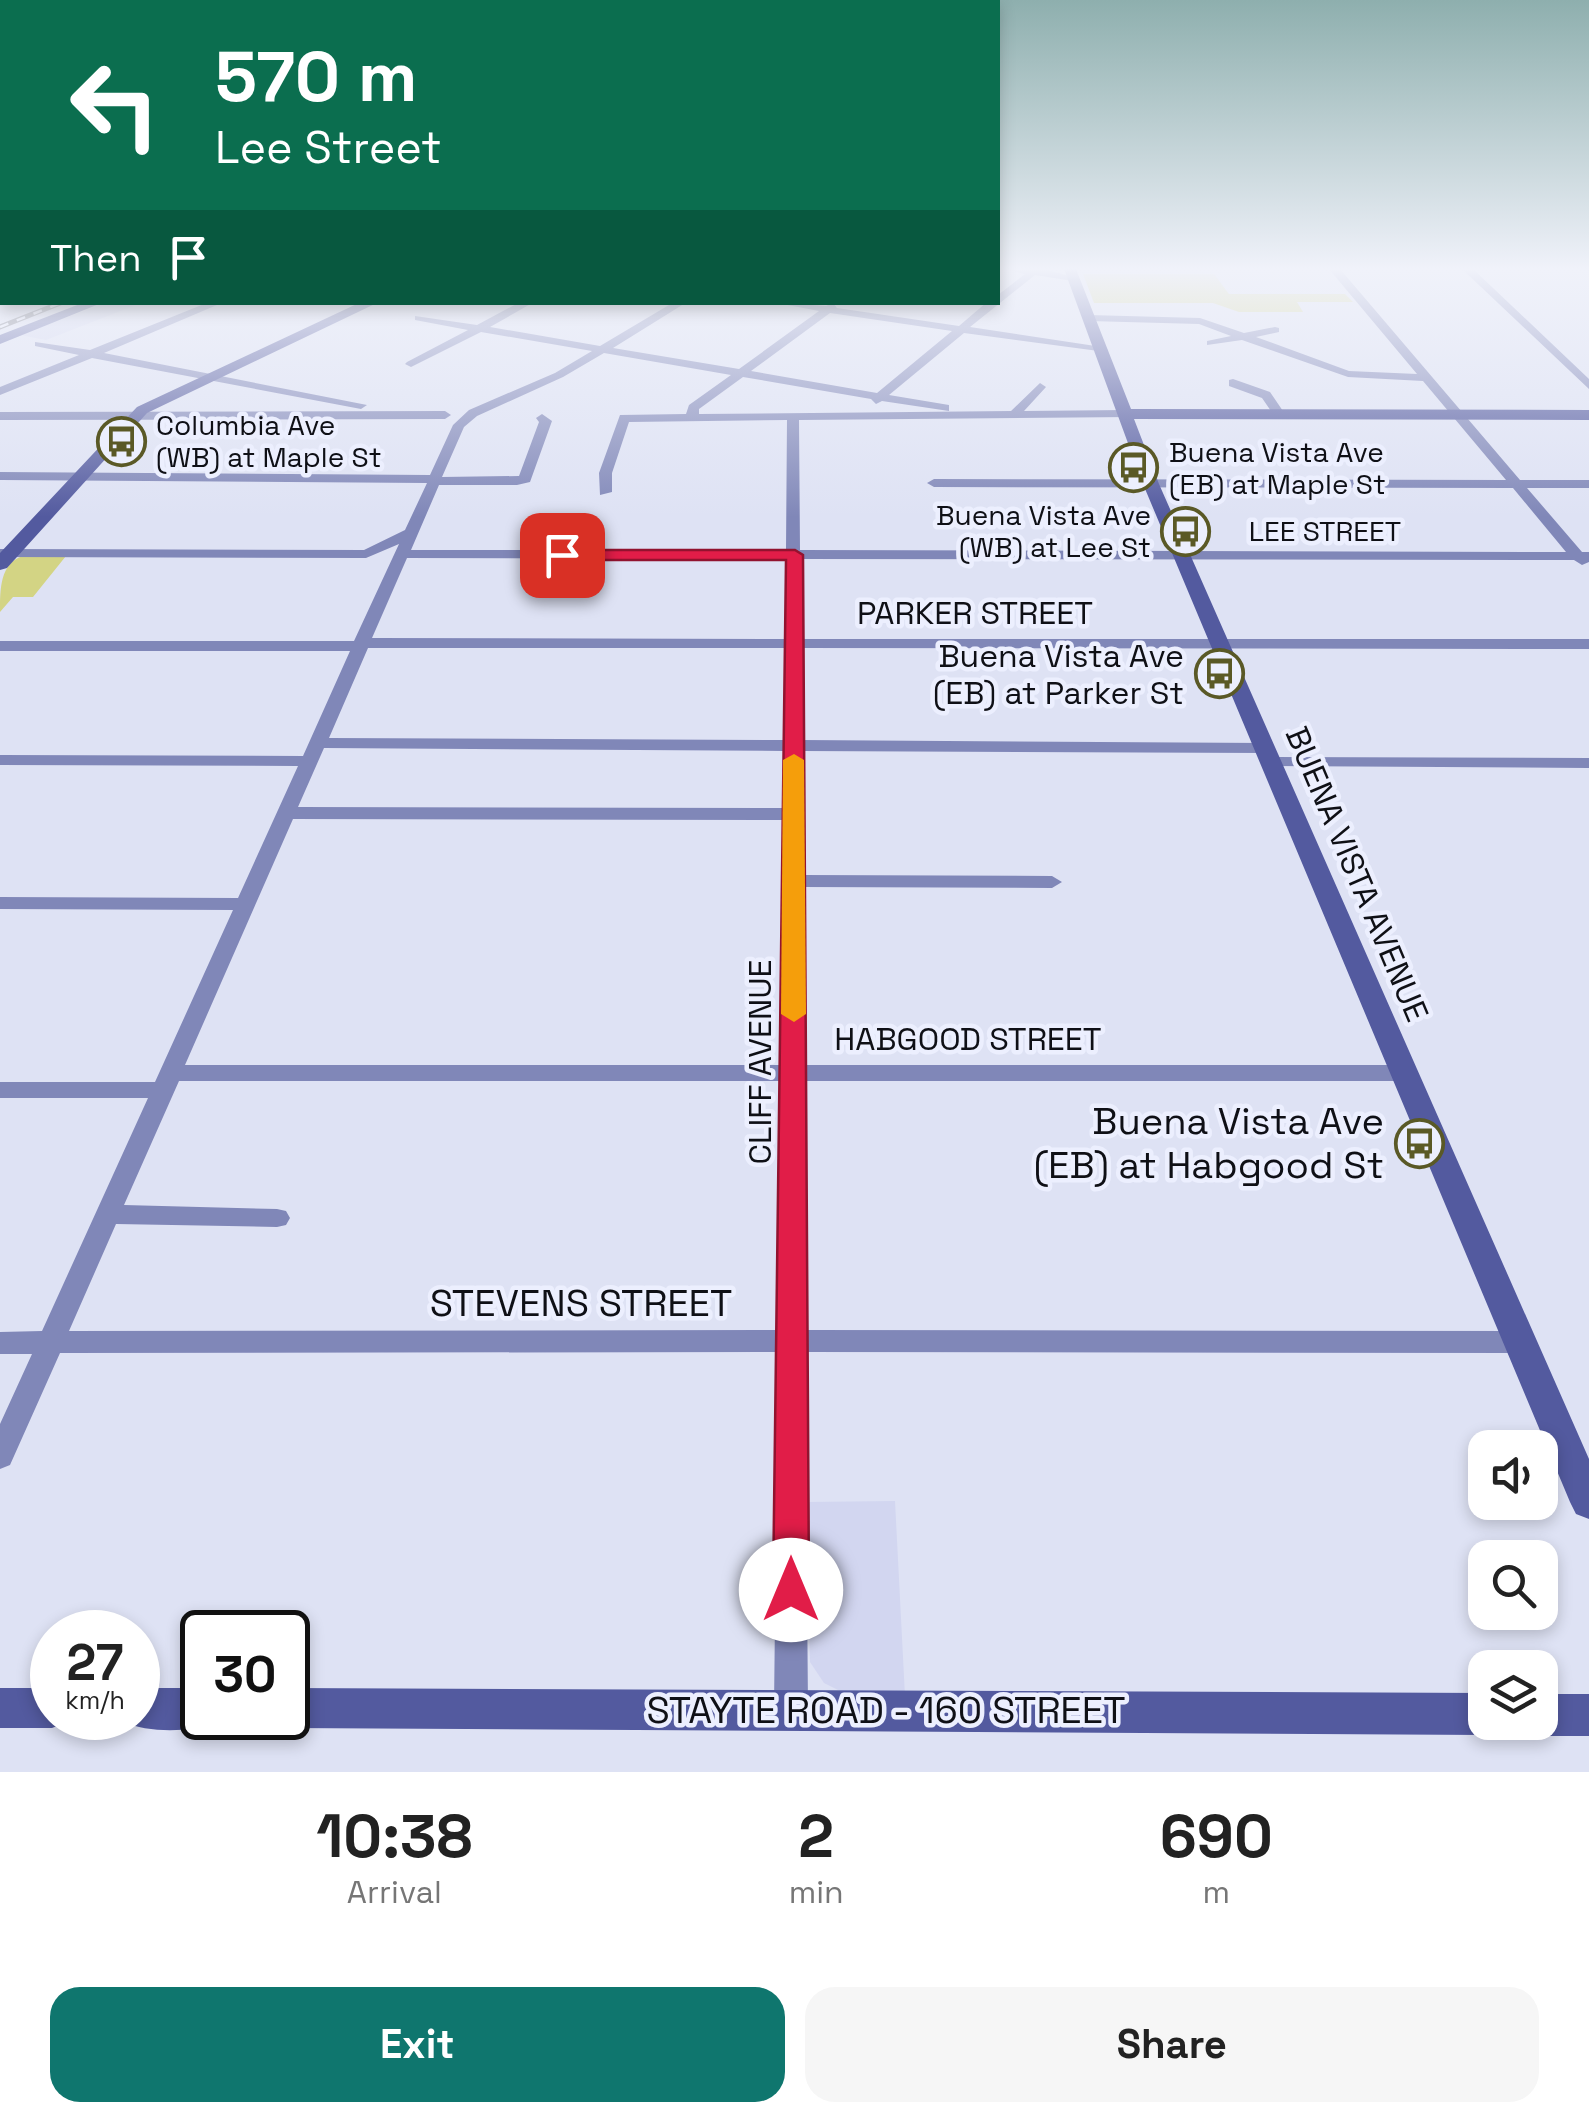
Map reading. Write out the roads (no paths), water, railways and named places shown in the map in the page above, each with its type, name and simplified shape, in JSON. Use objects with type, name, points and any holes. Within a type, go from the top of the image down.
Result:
[{"type":"street","points":[[80,352],[303,397],[427,416]]},
{"type":"street","points":[[0,391],[98,352]]},
{"type":"street","points":[[3,557],[135,416],[264,352]]},
{"type":"street","points":[[411,364],[435,352]]},
{"type":"street","points":[[0,1456],[459,426],[467,418],[544,383],[599,352]]},
{"type":"street","points":[[612,352],[989,416]]},
{"type":"street","points":[[692,417],[693,408],[768,352]]},
{"type":"street","points":[[857,417],[932,352]]},
{"type":"street","name":"BUENA VISTA AVENUE","points":[[1103,352],[1151,484],[1589,1502]]},
{"type":"street","points":[[1288,352],[1348,374],[1424,378]]},
{"type":"street","points":[[1402,352],[1515,484],[1583,556],[1589,570]]},
{"type":"street","points":[[1554,352],[1589,385]]},
{"type":"street","points":[[1233,383],[1266,395],[1279,414]]},
{"type":"street","points":[[1014,416],[1040,387]]},
{"type":"street","points":[[605,492],[604,482],[624,418],[1589,414]]},
{"type":"street","points":[[0,416],[446,415]]},
{"type":"street","name":"CLIFF AVENUE","points":[[791,1708],[793,417]]},
{"type":"street","points":[[0,476],[416,477],[432,488],[474,493],[480,488],[474,483],[525,478],[546,421],[542,418]]},
{"type":"street","points":[[934,484],[1589,484]]},
{"type":"street","points":[[3,557],[361,554],[376,552],[411,533]]},
{"type":"street","name":"LEE STREET","points":[[401,554],[1583,556]]},
{"type":"street","name":"PARKER STREET","points":[[0,646],[1589,644]]},
{"type":"street","points":[[0,760],[794,745],[1589,763]]},
{"type":"street","points":[[286,812],[792,814]]},
{"type":"street","points":[[794,881],[1052,882]]},
{"type":"street","points":[[0,903],[244,904]]},
{"type":"street","name":"HABGOOD STREET","points":[[0,1090],[166,1082],[794,1070],[1405,1074]]},
{"type":"street","points":[[108,1214],[277,1218]]},
{"type":"street","name":"STEVENS STREET","points":[[0,1344],[1521,1342]]},
{"type":"street","points":[[0,1708],[30,1708]]},
{"type":"street","name":"STAYTE ROAD - 160 STREET","points":[[310,1708],[1468,1714]]},
{"type":"street","points":[[1558,1715],[1589,1715]]},
{"type":"place","name":"Columbia Ave (WB) at Maple St","points":[[121,441]]},
{"type":"place","name":"Buena Vista Ave (EB) at Maple St","points":[[1134,468]]},
{"type":"place","name":"Buena Vista Ave (WB) at Lee St","points":[[1186,531]]},
{"type":"place","name":"Buena Vista Ave (EB) at Parker St","points":[[1219,674]]},
{"type":"place","name":"Buena Vista Ave (EB) at Habgood St","points":[[1419,1143]]}]
